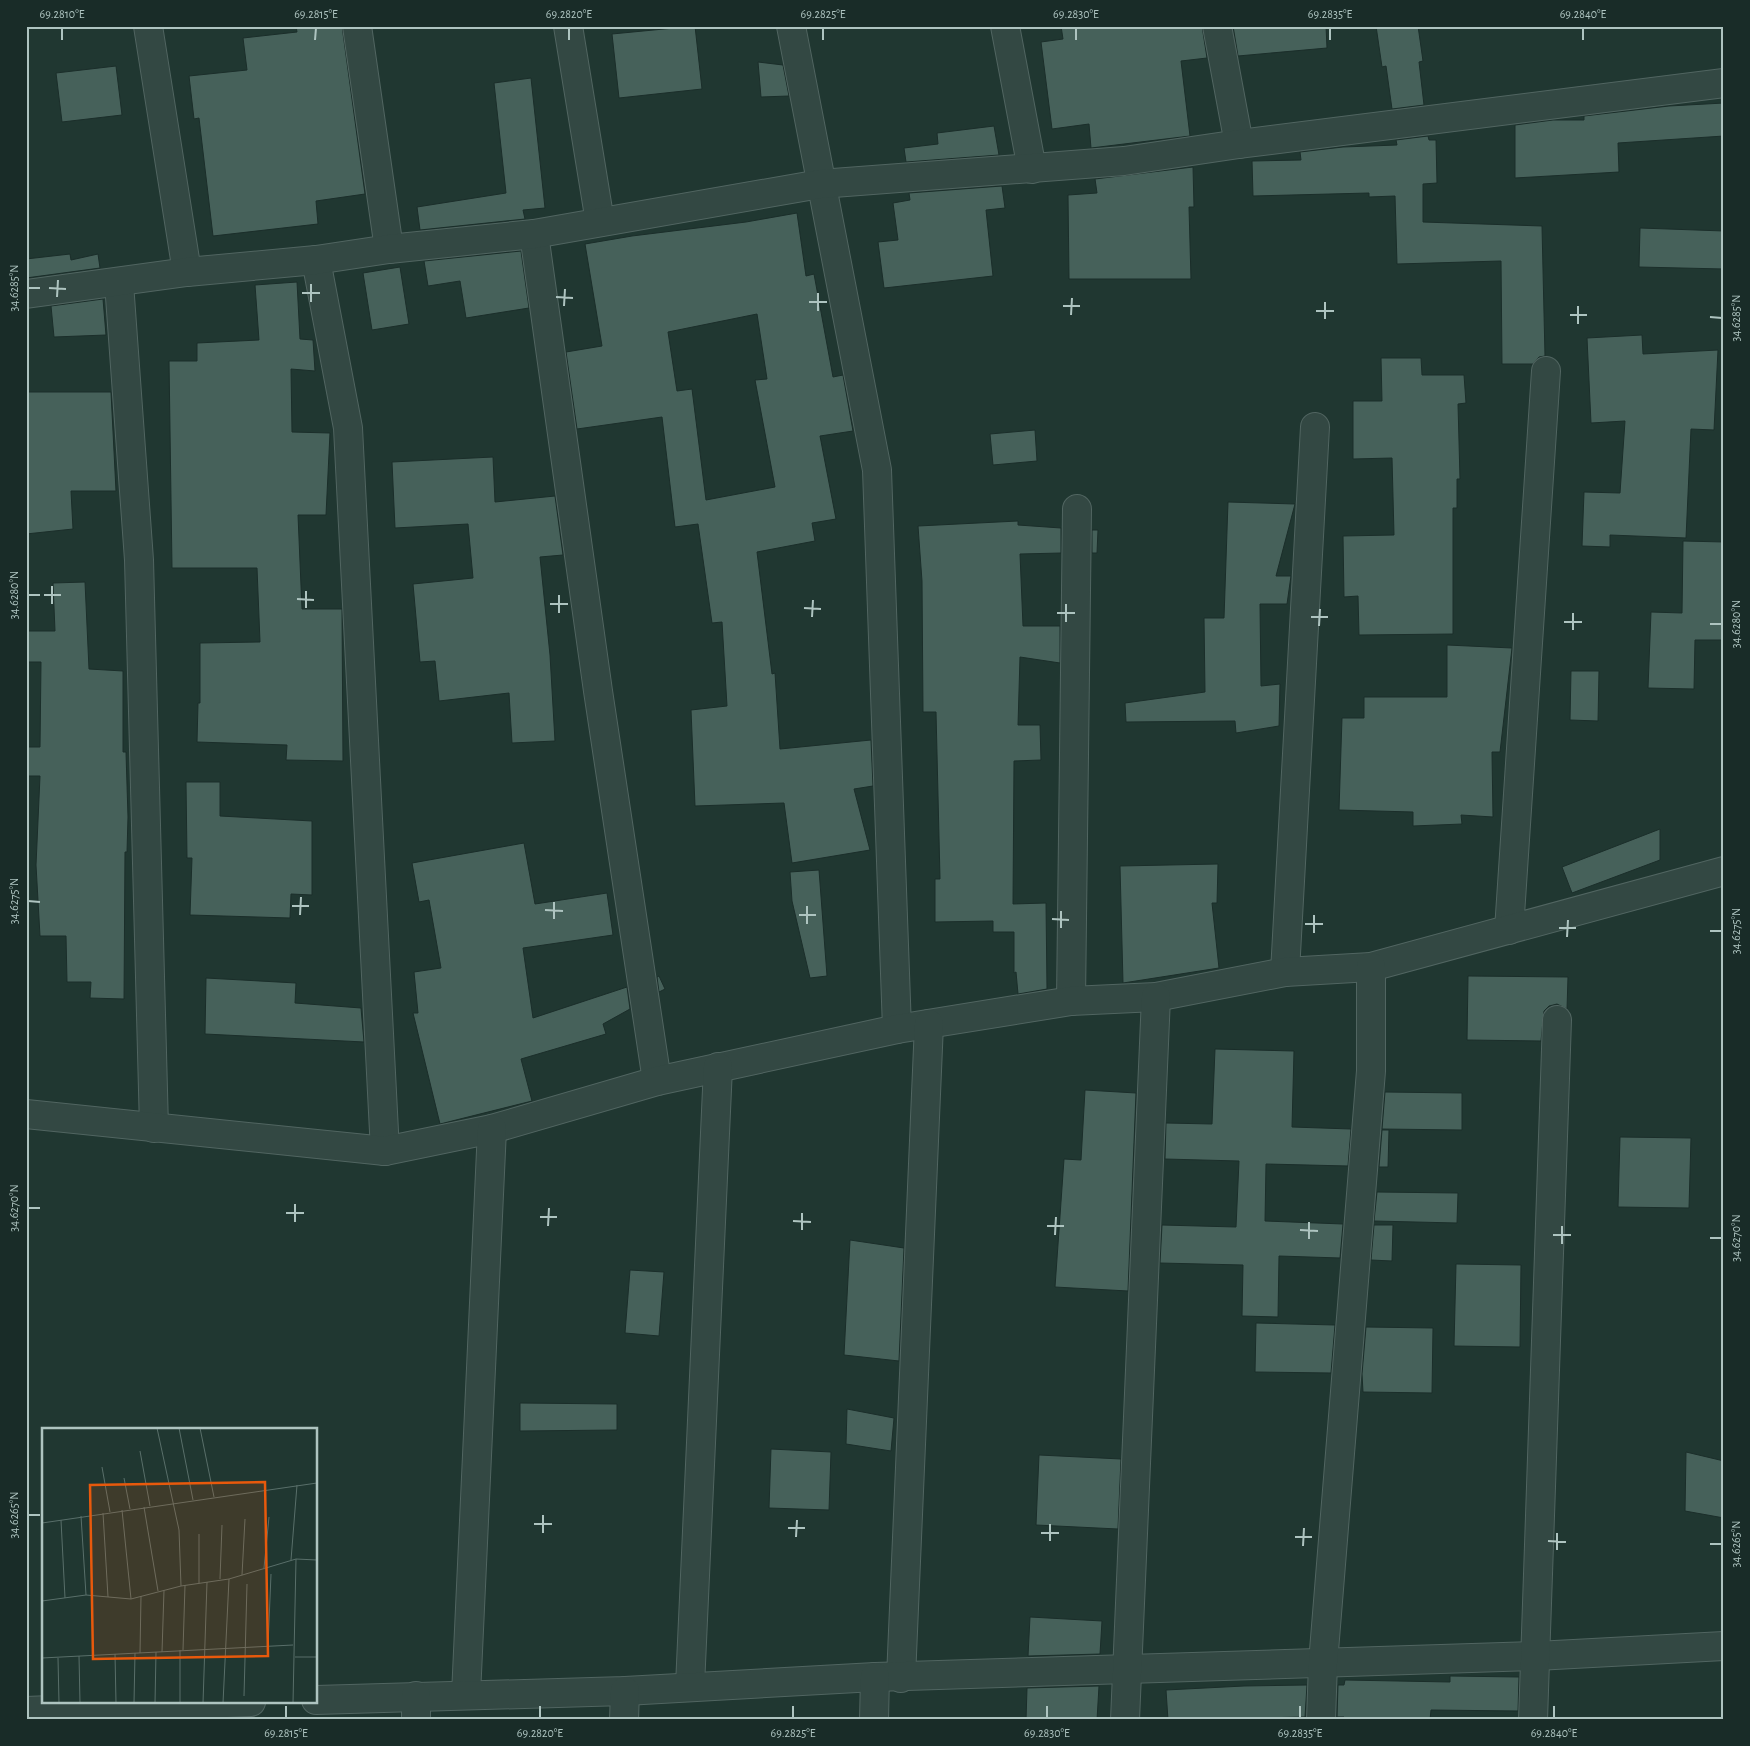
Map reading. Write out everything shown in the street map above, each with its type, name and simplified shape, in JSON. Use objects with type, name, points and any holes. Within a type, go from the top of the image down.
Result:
[{"type":"street","points":[[148,26],[187,272]]},
{"type":"street","points":[[357,26],[389,249]]},
{"type":"street","points":[[568,26],[600,222]]},
{"type":"street","points":[[791,26],[820,184],[877,470],[896,1030]]},
{"type":"street","points":[[1005,26],[1032,169]]},
{"type":"street","points":[[1217,26],[1238,144]]},
{"type":"street","points":[[26,294],[119,283],[187,272],[316,260],[389,249],[534,234],[820,184],[1124,161],[1238,144],[1724,83]]},
{"type":"street","points":[[534,234],[595,672],[657,1080]]},
{"type":"street","points":[[316,260],[348,428],[385,1151]]},
{"type":"street","points":[[119,283],[139,560],[154,1128]]},
{"type":"street","points":[[1509,930],[1546,371]]},
{"type":"street","points":[[1285,972],[1315,427]]},
{"type":"street","points":[[1072,1001],[1078,509]]},
{"type":"street","points":[[26,1114],[385,1151],[492,1129],[657,1080],[896,1030],[1072,1001],[1156,997],[1285,972],[1371,967],[1724,871]]},
{"type":"street","points":[[1321,1720],[1323,1663],[1371,1072],[1371,967]]},
{"type":"street","points":[[1125,1720],[1129,1670],[1156,997]]},
{"type":"street","points":[[1533,1720],[1557,1020]]},
{"type":"street","points":[[874,1720],[888,1678],[929,1024]]},
{"type":"street","points":[[690,1686],[718,1068]]},
{"type":"street","points":[[466,1696],[492,1129]]},
{"type":"street","points":[[318,1700],[416,1708],[466,1696],[625,1691],[690,1686],[888,1678],[1536,1656],[1724,1646]]},
{"type":"street","points":[[624,1720],[625,1691]]},
{"type":"street","points":[[26,1711],[218,1712],[244,1704]]},
{"type":"building","points":[[296,26],[342,26],[365,194],[316,201],[318,224],[213,236],[199,118],[194,119],[189,76],[247,70],[243,38],[297,32]]},
{"type":"building","points":[[695,26],[702,89],[619,98],[612,34]]},
{"type":"building","points":[[1061,26],[1202,26],[1207,58],[1181,61],[1190,136],[1091,148],[1089,124],[1052,129],[1041,42],[1063,39]]},
{"type":"building","points":[[1233,26],[1326,26],[1327,48],[1238,56]]},
{"type":"building","points":[[1376,26],[1418,26],[1423,61],[1419,62],[1424,105],[1392,109],[1386,66],[1382,67]]},
{"type":"building","points":[[758,62],[783,65],[789,96],[761,97]]},
{"type":"building","points":[[116,66],[122,115],[62,122],[56,73]]},
{"type":"building","points":[[531,78],[545,208],[523,210],[525,219],[420,230],[417,207],[506,193],[494,83]]},
{"type":"building","points":[[1724,103],[1724,136],[1618,143],[1619,172],[1515,178],[1515,125],[1553,120],[1584,120],[1584,116],[1669,106]]},
{"type":"building","points":[[994,126],[999,155],[906,162],[904,148],[938,144],[937,133]]},
{"type":"building","points":[[1428,136],[1429,140],[1436,140],[1437,183],[1423,184],[1423,222],[1542,226],[1545,356],[1539,357],[1533,364],[1502,364],[1501,261],[1397,264],[1395,196],[1369,197],[1369,193],[1253,196],[1252,161],[1301,160],[1300,152],[1343,147],[1397,145],[1396,140]]},
{"type":"building","points":[[1193,167],[1194,207],[1189,207],[1191,279],[1069,279],[1068,195],[1097,193],[1095,179]]},
{"type":"building","points":[[1002,186],[1005,208],[986,210],[993,276],[884,288],[878,242],[898,240],[893,203],[910,200],[909,193]]},
{"type":"building","points":[[797,213],[806,276],[814,274],[833,377],[843,375],[853,431],[820,436],[836,519],[812,523],[815,541],[757,552],[772,674],[775,673],[780,749],[871,740],[873,786],[854,789],[870,850],[792,863],[784,803],[695,806],[691,710],[727,706],[722,622],[712,623],[698,524],[675,527],[662,417],[577,429],[566,352],[602,346],[585,244],[632,236],[746,222]],"holes":[[[757,314],[767,379],[755,380],[775,487],[706,500],[692,389],[677,391],[668,332]]]},
{"type":"building","points":[[1640,228],[1724,231],[1724,269],[1639,267]]},
{"type":"building","points":[[521,251],[529,308],[466,318],[460,281],[428,286],[424,261]]},
{"type":"building","points":[[70,254],[71,260],[98,254],[100,268],[26,278],[26,259]]},
{"type":"building","points":[[400,267],[409,324],[372,330],[363,273]]},
{"type":"building","points":[[297,282],[300,339],[313,340],[315,371],[291,369],[292,432],[330,433],[326,515],[298,515],[302,609],[342,609],[343,761],[286,760],[287,745],[197,742],[198,703],[200,703],[200,643],[260,642],[257,568],[172,568],[169,361],[197,361],[197,343],[259,340],[255,285]]},
{"type":"building","points":[[103,299],[106,335],[54,337],[51,306]]},
{"type":"building","points":[[1642,335],[1643,354],[1718,350],[1714,430],[1691,429],[1686,538],[1610,535],[1610,547],[1582,546],[1584,492],[1620,493],[1625,421],[1591,423],[1587,338]]},
{"type":"building","points":[[1381,358],[1421,358],[1422,375],[1464,375],[1466,403],[1458,404],[1460,479],[1457,479],[1457,508],[1453,508],[1453,634],[1359,635],[1358,596],[1344,597],[1343,536],[1394,535],[1392,458],[1353,459],[1353,401],[1382,401]]},
{"type":"building","points":[[27,392],[111,392],[116,491],[71,491],[73,529],[26,534]]},
{"type":"building","points":[[1035,430],[1037,461],[993,465],[990,434]]},
{"type":"building","points":[[493,457],[495,502],[555,496],[563,555],[540,557],[550,655],[555,741],[512,743],[509,693],[439,701],[435,661],[420,662],[413,584],[473,578],[468,524],[395,528],[392,462]]},
{"type":"building","points":[[1228,502],[1295,504],[1276,576],[1291,576],[1287,604],[1260,604],[1261,686],[1280,684],[1279,726],[1236,733],[1235,721],[1126,722],[1125,703],[1205,692],[1204,618],[1224,618]]},
{"type":"building","points":[[1018,521],[1018,525],[1061,528],[1061,553],[1020,554],[1023,626],[1060,626],[1060,663],[1020,657],[1018,725],[1040,725],[1041,760],[1014,761],[1013,904],[1046,903],[1047,989],[1018,994],[1016,972],[1014,973],[1014,932],[993,932],[993,921],[935,922],[935,879],[940,879],[936,712],[923,712],[922,581],[918,526]]},
{"type":"building","points":[[1092,530],[1098,530],[1097,553],[1092,553]]},
{"type":"building","points":[[1683,541],[1724,542],[1724,640],[1695,640],[1694,689],[1648,688],[1651,612],[1682,613]]},
{"type":"building","points":[[85,582],[89,669],[123,671],[123,752],[126,752],[128,817],[127,852],[125,852],[124,999],[90,998],[91,982],[67,982],[66,936],[40,936],[36,865],[40,776],[26,776],[26,747],[40,747],[41,662],[26,662],[26,631],[55,631],[53,583]]},
{"type":"building","points":[[1447,645],[1512,648],[1500,752],[1492,752],[1493,817],[1461,815],[1462,824],[1413,826],[1413,812],[1339,810],[1342,718],[1364,718],[1364,697],[1447,697]]},
{"type":"building","points":[[1571,671],[1599,671],[1598,721],[1570,720]]},
{"type":"building","points":[[186,782],[220,782],[220,816],[312,821],[312,895],[291,894],[290,918],[190,915],[192,858],[187,858]]},
{"type":"building","points":[[1660,829],[1660,860],[1572,893],[1562,867]]},
{"type":"building","points":[[524,843],[535,904],[607,893],[613,935],[523,948],[533,1018],[627,987],[630,1009],[603,1024],[606,1034],[521,1059],[532,1101],[440,1124],[413,1013],[418,1013],[414,972],[441,968],[429,900],[419,902],[412,863]]},
{"type":"building","points":[[1218,864],[1217,903],[1212,903],[1219,968],[1123,983],[1120,866]]},
{"type":"building","points":[[819,870],[827,976],[810,978],[792,901],[790,872]]},
{"type":"building","points":[[659,976],[665,989],[659,992],[657,977]]},
{"type":"building","points":[[1468,976],[1568,977],[1567,1009],[1557,1004],[1549,1006],[1544,1011],[1541,1041],[1467,1040]]},
{"type":"building","points":[[206,978],[296,983],[295,1003],[361,1008],[364,1042],[205,1034]]},
{"type":"building","points":[[1215,1049],[1294,1051],[1292,1127],[1351,1129],[1348,1166],[1266,1164],[1265,1221],[1343,1224],[1340,1258],[1279,1256],[1278,1317],[1242,1316],[1243,1265],[1160,1263],[1162,1225],[1236,1227],[1239,1161],[1165,1159],[1166,1123],[1212,1124]]},
{"type":"building","points":[[1085,1090],[1136,1093],[1128,1291],[1055,1287],[1064,1159],[1081,1160]]},
{"type":"building","points":[[1385,1092],[1462,1093],[1462,1130],[1382,1129]]},
{"type":"building","points":[[1382,1130],[1389,1130],[1388,1167],[1379,1167]]},
{"type":"building","points":[[1620,1137],[1691,1138],[1689,1208],[1618,1207]]},
{"type":"building","points":[[1377,1192],[1458,1193],[1457,1223],[1374,1221]]},
{"type":"building","points":[[1374,1225],[1393,1225],[1392,1261],[1371,1260]]},
{"type":"building","points":[[850,1240],[904,1248],[899,1361],[844,1355]]},
{"type":"building","points":[[1456,1264],[1521,1265],[1520,1347],[1454,1346]]},
{"type":"building","points":[[630,1270],[664,1272],[659,1336],[625,1333]]},
{"type":"building","points":[[1256,1323],[1335,1325],[1331,1373],[1255,1372]]},
{"type":"building","points":[[1366,1327],[1433,1328],[1432,1393],[1363,1392],[1362,1374]]},
{"type":"building","points":[[520,1403],[617,1404],[617,1430],[520,1431]]},
{"type":"building","points":[[847,1409],[894,1418],[891,1451],[846,1444]]},
{"type":"building","points":[[771,1449],[831,1452],[829,1510],[769,1508]]},
{"type":"building","points":[[1686,1452],[1724,1461],[1724,1518],[1685,1511]]},
{"type":"building","points":[[1039,1455],[1121,1459],[1118,1529],[1036,1525]]},
{"type":"building","points":[[1030,1617],[1102,1621],[1100,1654],[1028,1656]]},
{"type":"building","points":[[1450,1676],[1519,1677],[1518,1711],[1431,1710],[1430,1720],[1344,1720],[1344,1717],[1337,1717],[1338,1685],[1344,1685],[1345,1680],[1450,1682]]},
{"type":"building","points":[[1307,1685],[1305,1717],[1168,1720],[1166,1690]]},
{"type":"building","points":[[1099,1686],[1097,1720],[1026,1720],[1027,1688]]}]
